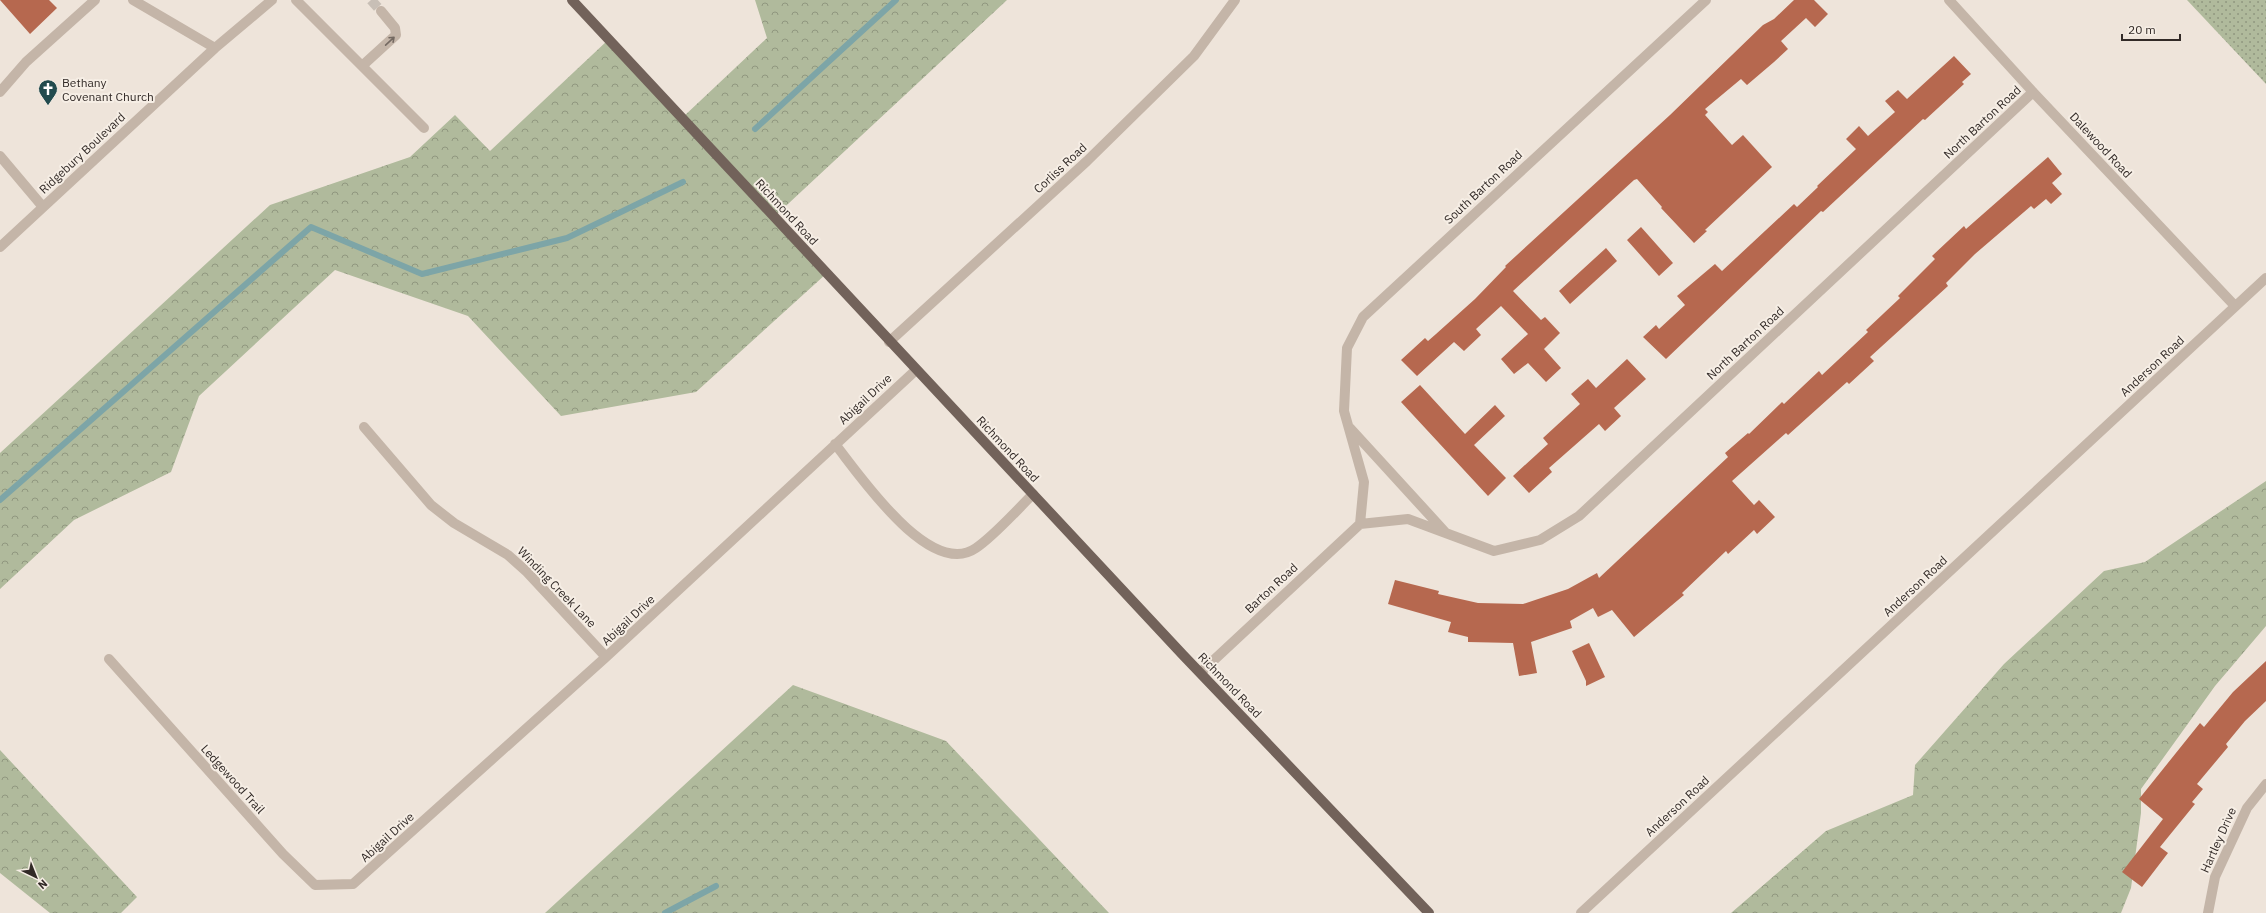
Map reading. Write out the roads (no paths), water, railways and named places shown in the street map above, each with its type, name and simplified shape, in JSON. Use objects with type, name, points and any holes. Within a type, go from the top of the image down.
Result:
[{"type":"main road","name":"Richmond Road","points":[[572,0],[889,342],[1429,913]]},
{"type":"street","points":[[0,92],[26,62],[95,0]]},
{"type":"street","points":[[133,0],[215,48]]},
{"type":"street","name":"Ridgebury Boulevard","points":[[0,247],[215,48],[272,0]]},
{"type":"street","points":[[296,0],[424,128]]},
{"type":"street","name":"Corliss Road","points":[[889,342],[1087,161],[1194,56],[1235,0]]},
{"type":"street","name":"South Barton Road","points":[[1360,524],[1364,482],[1344,411],[1347,348],[1363,317],[1706,0]]},
{"type":"street","name":"Dalewood Road","points":[[1949,0],[2033,92],[2235,306]]},
{"type":"street","points":[[362,66],[396,35],[395,28],[381,11]]},
{"type":"street","name":"North Barton Road","points":[[1360,524],[1408,519],[1494,551],[1540,540],[1579,516],[2033,92]]},
{"type":"street","points":[[0,156],[43,207]]},
{"type":"street","name":"Anderson Road","points":[[1581,913],[2266,278]]},
{"type":"street","name":"Abigail Drive","points":[[353,884],[606,657],[916,370]]},
{"type":"street","name":"Winding Creek Lane","points":[[364,427],[431,505],[454,523],[508,555],[527,572],[606,657]]},
{"type":"street","name":"South Barton Road","points":[[1349,427],[1401,484]]},
{"type":"street","points":[[836,444],[880,502],[899,522],[930,546],[955,556],[975,549],[1033,494]]},
{"type":"street","name":"North Barton Road","points":[[1401,484],[1447,534]]},
{"type":"street","name":"Barton Road","points":[[1201,672],[1360,524]]},
{"type":"street","name":"Ledgewood Trail","points":[[109,659],[283,854],[316,885],[353,884]]},
{"type":"street","name":"Hartley Drive","points":[[2208,913],[2215,877],[2247,808],[2266,784]]},
{"type":"waterway","points":[[755,129],[896,0]]},
{"type":"waterway","points":[[0,500],[311,227],[422,274],[567,238],[683,182]]},
{"type":"waterway","points":[[665,913],[716,886]]},
{"type":"tunnel","points":[[371,0],[381,11]]},
{"type":"place","name":"Bethany Covenant Church","points":[[48,106]]}]
